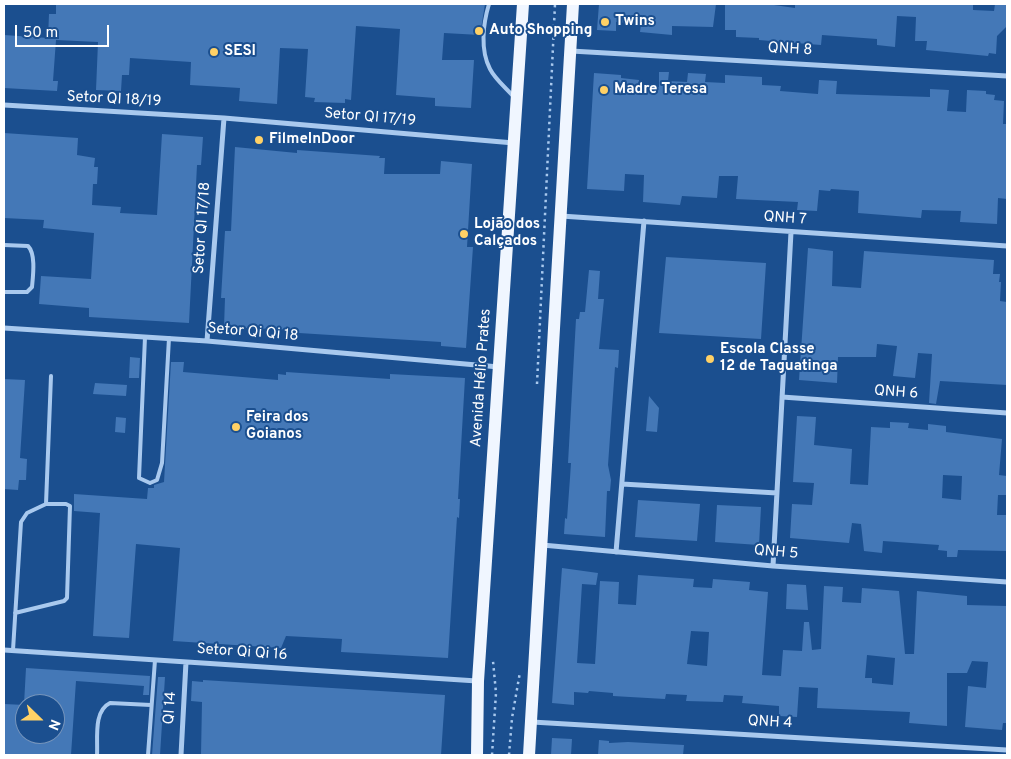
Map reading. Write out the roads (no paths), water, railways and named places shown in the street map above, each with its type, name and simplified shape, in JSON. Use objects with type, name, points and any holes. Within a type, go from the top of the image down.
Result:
[{"type":"main road","name":"Avenida Hélio Prates","points":[[477,755],[478,681],[523,4]]},
{"type":"main road","points":[[529,755],[573,7]]},
{"type":"street","name":"QNH 8","points":[[570,51],[1007,76]]},
{"type":"street","name":"Setor QI 18/19","points":[[4,105],[224,118]]},
{"type":"street","name":"Setor QI 17/19","points":[[224,118],[514,143]]},
{"type":"street","name":"Setor QI 17/18","points":[[207,341],[224,118]]},
{"type":"street","name":"QNH 7","points":[[561,216],[1007,246]]},
{"type":"street","points":[[616,552],[644,221]]},
{"type":"street","points":[[773,566],[791,232]]},
{"type":"street","name":"Setor Qi Qi 18","points":[[4,328],[169,338],[499,367]]},
{"type":"street","name":"QNH 6","points":[[782,397],[1007,413]]},
{"type":"street","points":[[622,484],[777,493]]},
{"type":"street","name":"QNH 5","points":[[542,545],[773,566],[1007,582]]},
{"type":"street","name":"Setor Qi Qi 16","points":[[4,650],[478,681]]},
{"type":"street","name":"QI 14","points":[[180,755],[186,662]]},
{"type":"street","name":"QNH 4","points":[[531,722],[1007,750]]},
{"type":"lane","points":[[489,4],[483,45],[486,59],[490,71],[516,100]]},
{"type":"lane","points":[[4,245],[28,246],[31,249],[33,274],[32,287],[27,292],[4,292]]},
{"type":"lane","points":[[145,337],[139,478],[150,483],[157,480],[162,463],[169,338]]},
{"type":"lane","points":[[46,504],[51,376]]},
{"type":"lane","points":[[13,650],[15,613],[21,522],[27,513],[46,504],[66,504],[70,506],[67,598],[64,601],[15,613]]},
{"type":"lane","points":[[148,755],[155,660]]},
{"type":"lane","points":[[96,755],[99,712],[104,706],[110,703],[152,705]]},
{"type":"place","name":"Twins","points":[[605,22]]},
{"type":"place","name":"Auto Shopping","points":[[479,31]]},
{"type":"place","name":"SESI","points":[[214,52]]},
{"type":"place","name":"Madre Teresa","points":[[604,90]]},
{"type":"place","name":"FilmeInDoor","points":[[259,140]]},
{"type":"place","name":"Lojão dos Calçados","points":[[464,234]]},
{"type":"place","name":"Escola Classe 12 de Taguatinga","points":[[710,359]]},
{"type":"place","name":"Feira dos Goianos","points":[[236,427]]}]
